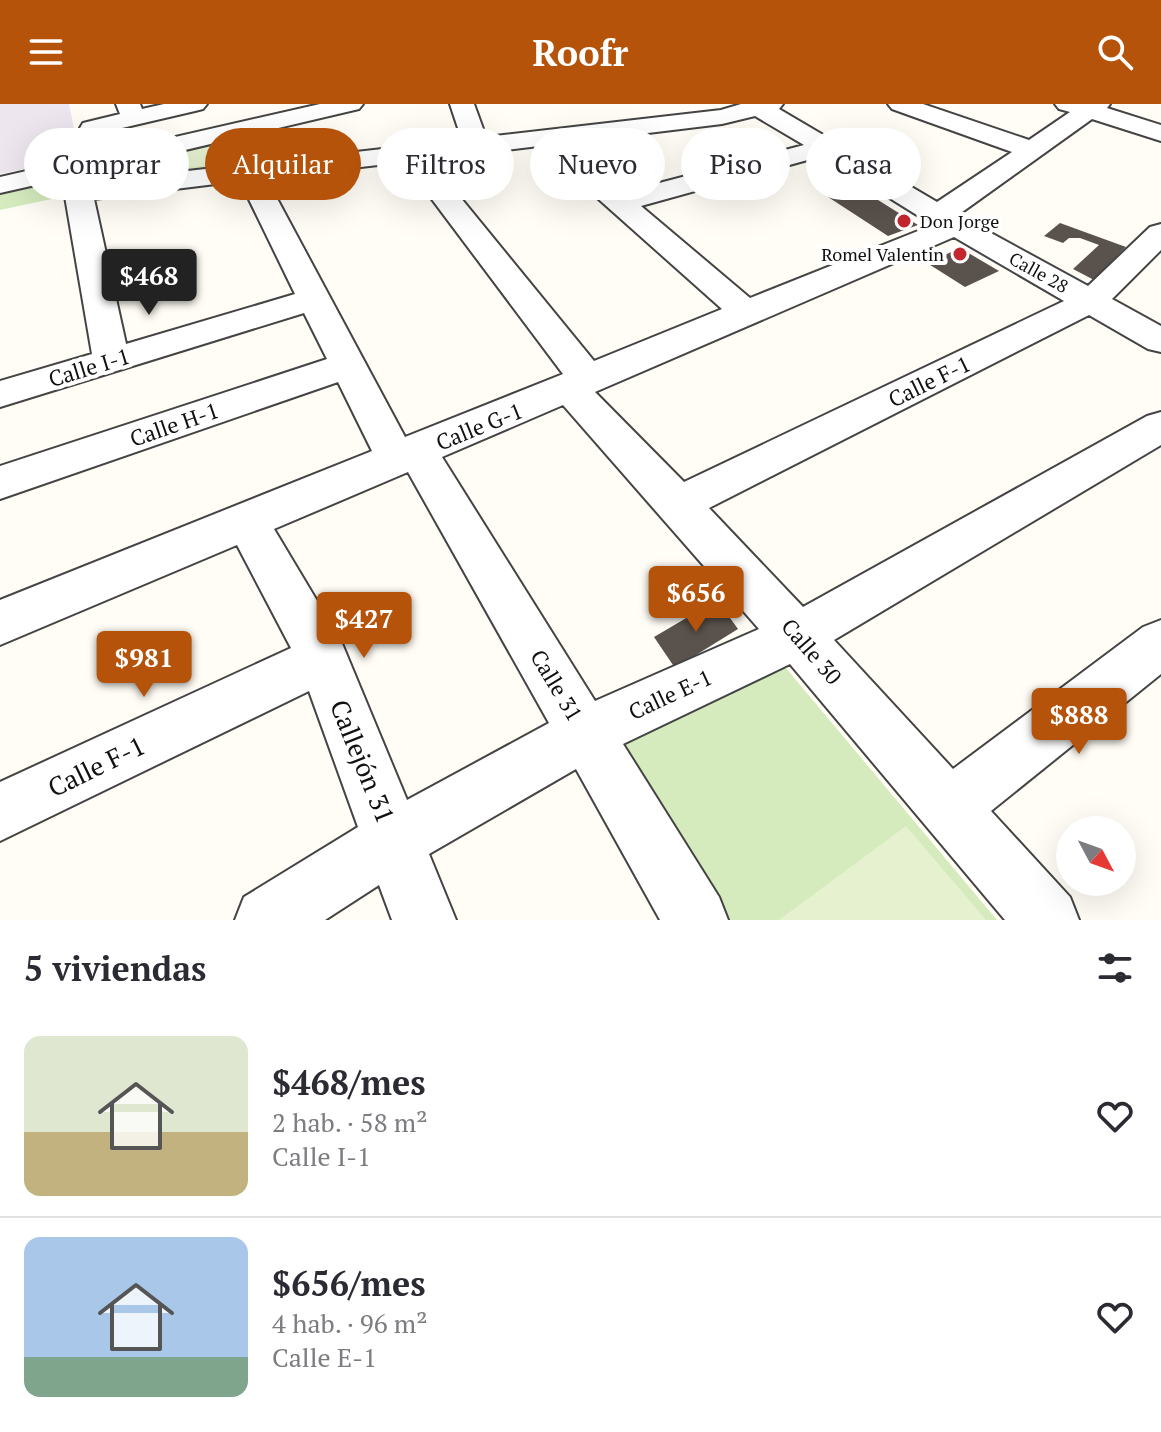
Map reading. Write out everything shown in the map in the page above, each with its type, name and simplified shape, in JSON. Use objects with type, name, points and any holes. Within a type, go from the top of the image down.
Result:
[{"type":"street","points":[[92,128],[131,111],[195,104]]},
{"type":"street","points":[[189,149],[351,104]]},
{"type":"street","points":[[462,104],[471,128]]},
{"type":"street","points":[[592,104],[613,128]]},
{"type":"street","points":[[900,104],[1032,150]]},
{"type":"street","points":[[631,128],[722,117],[761,105]]},
{"type":"street","name":"Calle 28","points":[[761,105],[806,136]]},
{"type":"street","points":[[1084,106],[1161,133]]},
{"type":"street","name":"Calle G-1","points":[[0,623],[749,315],[947,221],[1084,106]]},
{"type":"street","points":[[618,203],[806,153]]},
{"type":"street","points":[[0,185],[24,183]]},
{"type":"street","points":[[81,200],[111,359]]},
{"type":"street","name":"Calle 31","points":[[264,200],[348,365],[586,733],[696,920]]},
{"type":"street","name":"Calle 30","points":[[445,200],[580,385],[1047,920]]},
{"type":"street","points":[[615,200],[749,315]]},
{"type":"street","name":"Calle 28","points":[[911,200],[1161,341]]},
{"type":"street","name":"Calle F-1","points":[[680,503],[1091,301],[1161,233]]},
{"type":"street","name":"Calle I-1","points":[[0,394],[316,298]]},
{"type":"street","name":"Calle H-1","points":[[0,483],[348,365]]},
{"type":"street","name":"Calle E-1","points":[[267,920],[394,840],[586,733],[799,635],[1161,426]]},
{"type":"street","name":"Callejón 31","points":[[247,522],[323,658],[424,920]]},
{"type":"street","points":[[949,808],[1161,643]]},
{"type":"street","name":"Calle F-1","points":[[0,812],[323,658]]},
{"type":"shaded area","points":[[0,104],[69,104],[74,128],[24,128],[24,169],[0,174]]},
{"type":"green space","points":[[205,142],[205,168],[189,170],[189,146]]},
{"type":"green space","points":[[205,147],[205,165],[189,168],[189,150]]},
{"type":"green space","points":[[24,187],[24,200],[47,200],[0,210],[0,192]]},
{"type":"green space","points":[[780,661],[997,920],[715,920],[611,750]]},
{"type":"green space","points":[[906,826],[986,920],[779,920]]},
{"type":"building","points":[[833,200],[878,200],[918,225],[888,236]]},
{"type":"building","points":[[1060,223],[1126,247],[1094,280],[1073,269],[1099,245],[1080,238],[1069,238],[1063,243],[1044,236]]},
{"type":"building","points":[[960,248],[999,271],[965,287],[927,263]]},
{"type":"building","points":[[717,600],[738,629],[675,668],[654,637]]},
{"type":"place","name":"Don Jorge","points":[[904,221]]},
{"type":"place","name":"Romel Valentin","points":[[960,254]]}]
